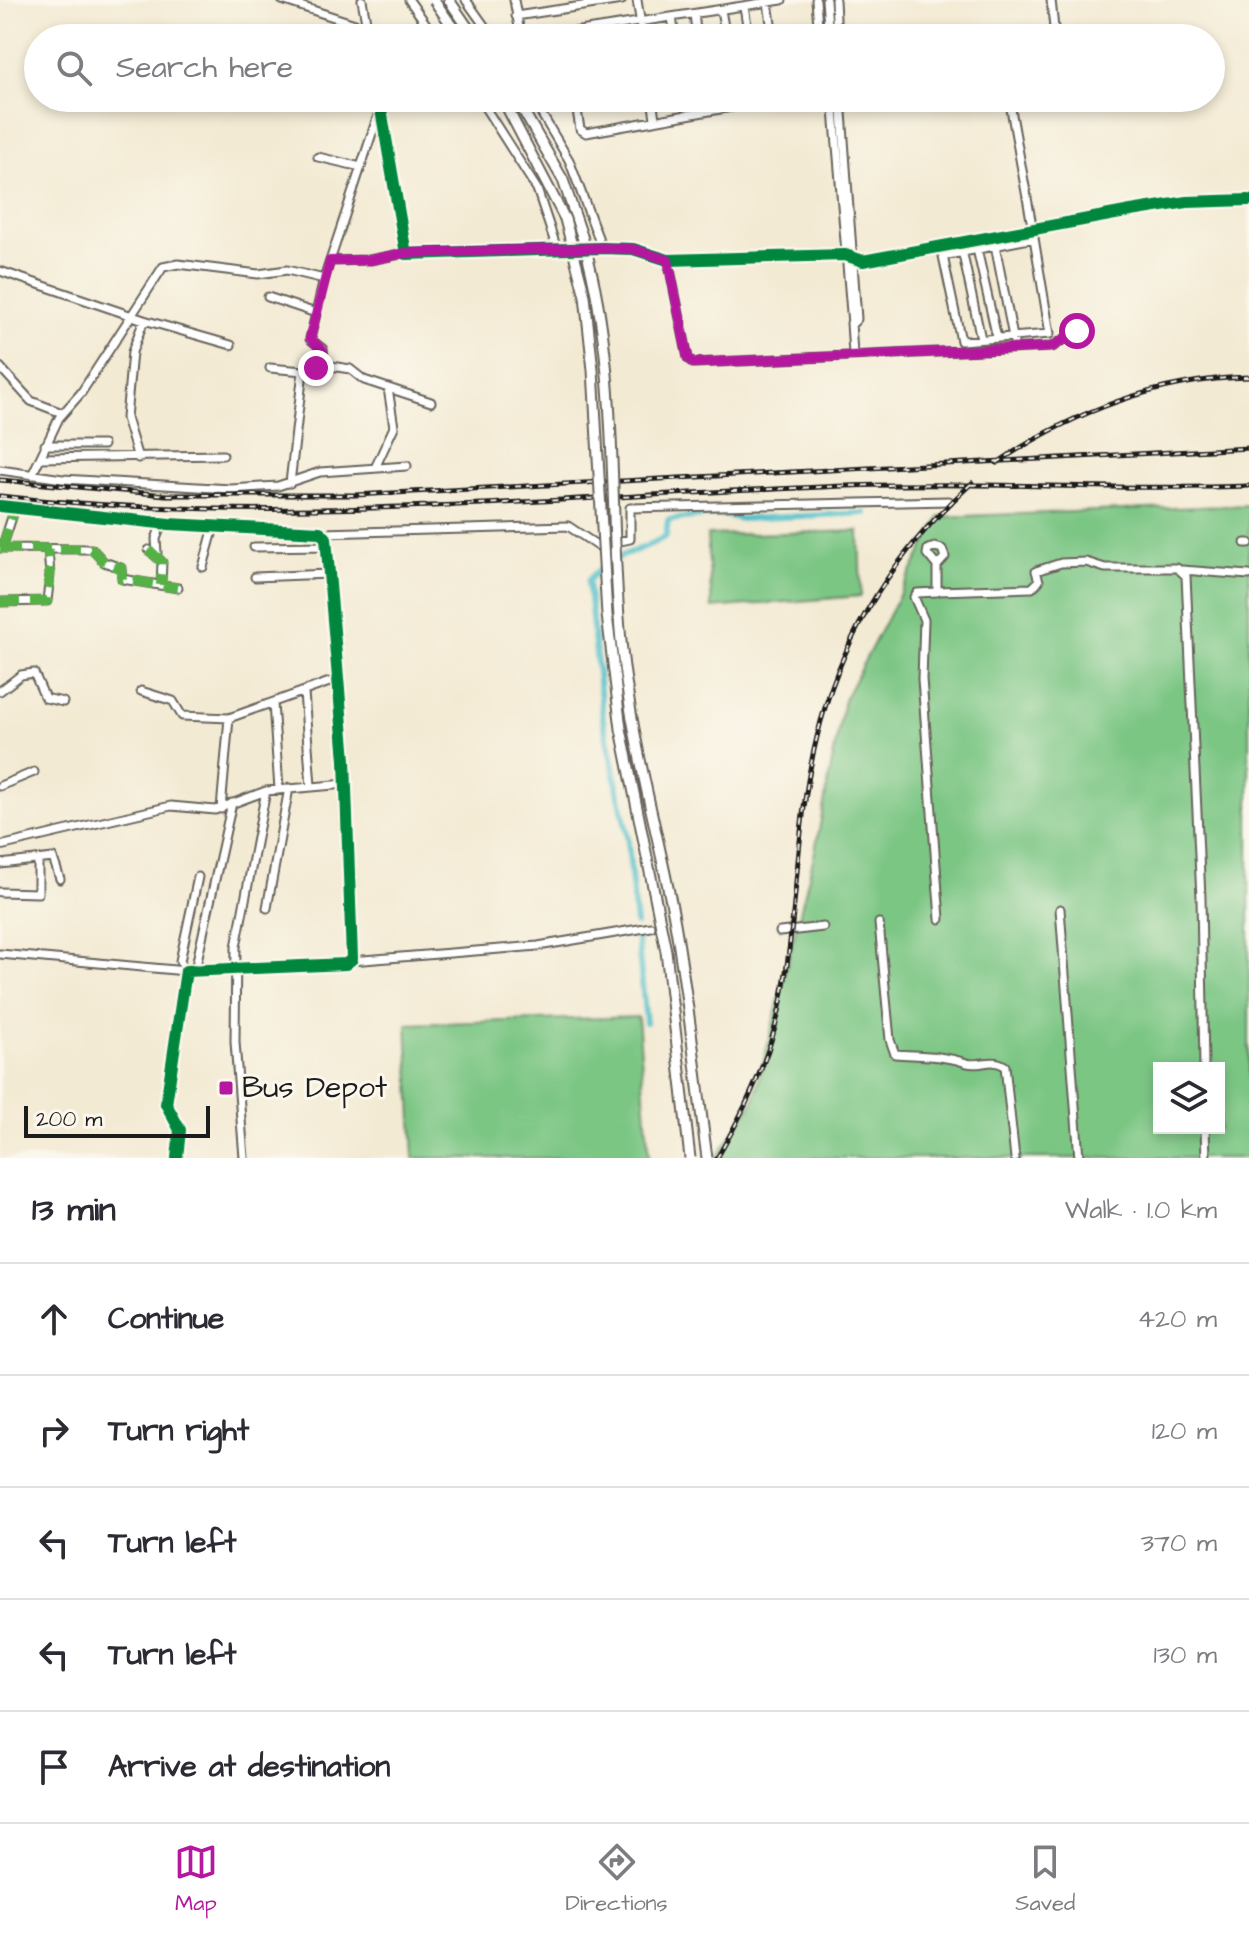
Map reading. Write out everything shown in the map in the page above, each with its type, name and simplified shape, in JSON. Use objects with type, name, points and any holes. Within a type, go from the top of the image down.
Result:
[{"type":"main road","points":[[436,0],[451,24]]},
{"type":"main road","points":[[449,0],[465,24]]},
{"type":"main road","points":[[509,112],[565,219],[585,296],[592,355],[609,630],[621,729],[666,951],[690,1158]]},
{"type":"main road","points":[[524,112],[563,180],[595,279],[603,340],[622,652],[644,789],[672,911],[707,1158]]},
{"type":"street","points":[[282,0],[355,24]]},
{"type":"street","points":[[362,0],[366,24]]},
{"type":"street","points":[[409,0],[426,24]]},
{"type":"street","points":[[417,11],[436,0]]},
{"type":"street","points":[[466,0],[483,24]]},
{"type":"street","points":[[514,0],[518,24]]},
{"type":"street","points":[[516,16],[622,0]]},
{"type":"street","points":[[637,0],[640,22]]},
{"type":"street","points":[[628,24],[782,0]]},
{"type":"street","points":[[816,0],[818,24]]},
{"type":"street","points":[[826,0],[828,24]]},
{"type":"street","points":[[835,0],[836,24]]},
{"type":"street","points":[[1051,0],[1054,24]]},
{"type":"street","points":[[768,2],[771,24]]},
{"type":"street","points":[[744,6],[747,24]]},
{"type":"street","points":[[721,10],[724,24]]},
{"type":"street","points":[[694,14],[695,24]]},
{"type":"street","points":[[672,17],[673,24]]},
{"type":"street","points":[[324,364],[323,349],[310,338],[324,279],[379,112]]},
{"type":"street","points":[[382,112],[405,253]]},
{"type":"street","points":[[488,112],[537,189],[557,249]]},
{"type":"street","points":[[540,112],[569,160],[602,248]]},
{"type":"street","points":[[578,112],[580,129],[586,133],[697,112]]},
{"type":"street","points":[[654,112],[655,119]]},
{"type":"street","points":[[834,112],[857,319],[851,323],[853,354]]},
{"type":"street","points":[[842,112],[848,256]]},
{"type":"street","points":[[1012,112],[1033,231]]},
{"type":"street","points":[[318,157],[361,167]]},
{"type":"street","points":[[330,261],[370,260],[405,253],[602,248],[633,249],[668,260],[848,256],[870,260],[962,248],[1033,231],[1187,202],[1249,200]]},
{"type":"street","points":[[1034,238],[1050,334],[961,341],[943,256],[962,248],[977,249],[994,241],[1034,238]]},
{"type":"street","points":[[994,241],[1015,348]]},
{"type":"street","points":[[962,248],[982,349]]},
{"type":"street","points":[[977,249],[997,338]]},
{"type":"street","points":[[668,260],[691,362],[1055,346],[1077,331]]},
{"type":"street","points":[[32,475],[62,413],[81,393],[159,271],[173,264],[258,274],[287,270],[324,279]]},
{"type":"street","points":[[0,271],[144,320],[231,345]]},
{"type":"street","points":[[268,297],[316,313]]},
{"type":"street","points":[[138,458],[126,418],[132,352],[144,320]]},
{"type":"street","points":[[270,368],[303,371],[324,364],[350,369],[364,380],[431,402]]},
{"type":"street","points":[[0,367],[31,401],[62,413]]},
{"type":"street","points":[[290,483],[303,371]]},
{"type":"street","points":[[375,468],[394,427],[388,388]]},
{"type":"street","points":[[45,445],[103,445]]},
{"type":"street","points":[[40,458],[223,455]]},
{"type":"street","points":[[0,470],[203,489],[254,489],[290,483],[320,472],[407,466]]},
{"type":"street","points":[[0,506],[162,523],[323,533],[568,526],[598,546],[630,539],[630,508],[949,501]]},
{"type":"street","points":[[15,508],[1,548],[92,549],[104,562],[121,568],[122,579],[178,588]]},
{"type":"street","points":[[161,585],[162,562],[153,552],[162,523]]},
{"type":"street","points":[[203,567],[214,527]]},
{"type":"street","points":[[323,533],[327,546],[346,784],[351,961]]},
{"type":"street","points":[[254,547],[327,546]]},
{"type":"street","points":[[0,602],[47,601],[50,575],[48,550]]},
{"type":"street","points":[[940,919],[922,679],[924,620],[914,597],[917,593],[1032,588],[1039,581],[1036,571],[1061,563],[1249,575]]},
{"type":"street","points":[[937,566],[937,591]]},
{"type":"street","points":[[1182,570],[1189,603],[1204,1062]]},
{"type":"street","points":[[255,577],[329,574]]},
{"type":"street","points":[[0,691],[21,675],[34,673],[45,698],[63,702]]},
{"type":"street","points":[[141,691],[173,701],[182,716],[229,718],[338,679]]},
{"type":"street","points":[[304,692],[311,786]]},
{"type":"street","points":[[273,703],[279,789]]},
{"type":"street","points":[[221,809],[229,718]]},
{"type":"street","points":[[0,786],[34,772]]},
{"type":"street","points":[[0,846],[171,806],[221,809],[266,791],[346,784]]},
{"type":"street","points":[[267,908],[289,788]]},
{"type":"street","points":[[244,1158],[235,1042],[235,970],[244,896],[266,791]]},
{"type":"street","points":[[195,970],[232,803]]},
{"type":"street","points":[[0,864],[54,858],[60,879]]},
{"type":"street","points":[[0,892],[38,893],[38,861]]},
{"type":"street","points":[[177,1158],[180,1130],[166,1104],[186,971],[180,961],[198,877]]},
{"type":"street","points":[[1060,909],[1079,1158]]},
{"type":"street","points":[[188,921],[206,925]]},
{"type":"street","points":[[879,923],[889,1027],[895,1054],[947,1055],[970,1064],[998,1061],[1005,1066],[1015,1158]]},
{"type":"street","points":[[0,954],[186,971],[235,970],[538,946],[651,927]]},
{"type":"street","points":[[780,932],[823,927]]},
{"type":"street","points":[[1205,1134],[1206,1158]]},
{"type":"green space","points":[[1249,505],[1249,1158],[716,1158],[754,1101],[815,851],[844,700],[940,517]]},
{"type":"green space","points":[[859,531],[861,596],[712,608],[707,535]]},
{"type":"green space","points":[[638,1017],[649,1158],[414,1158],[407,1024]]},
{"type":"waterway","points":[[636,924],[627,833],[603,719],[588,581],[615,559],[666,536],[668,520],[720,514],[741,519],[865,513]]},
{"type":"waterway","points":[[637,935],[646,1022]]},
{"type":"railway","points":[[997,463],[1055,428],[1117,402],[1182,384],[1249,377]]},
{"type":"railway","points":[[0,480],[166,495],[355,495],[1249,448]]},
{"type":"railway","points":[[717,1158],[754,1085],[780,1007],[804,804],[827,700],[856,630],[895,567],[972,483]]},
{"type":"railway","points":[[0,496],[106,505],[318,509],[847,486],[1249,486]]},
{"type":"marked path","points":[[2,548],[15,508]]},
{"type":"marked path","points":[[0,548],[92,549],[104,562],[121,568],[122,579],[178,588]]},
{"type":"marked path","points":[[0,602],[47,601],[50,575],[48,550]]},
{"type":"marked path","points":[[149,550],[162,562],[161,585]]},
{"type":"cycle path","points":[[381,112],[406,254],[602,248],[633,249],[668,260],[845,255],[863,261],[1187,202],[1249,200]]},
{"type":"cycle path","points":[[0,506],[169,524],[320,532],[326,538],[345,760],[352,959],[346,964],[186,971],[166,1104],[180,1130],[177,1158]]},
{"type":"place","name":"Bus Depot","points":[[226,1088]]},
{"type":"route","points":[[316,368],[324,364],[323,351],[310,338],[330,261],[355,262],[405,253],[602,248],[633,249],[655,259],[668,260],[688,358],[693,363],[1052,347],[1077,331]]}]
